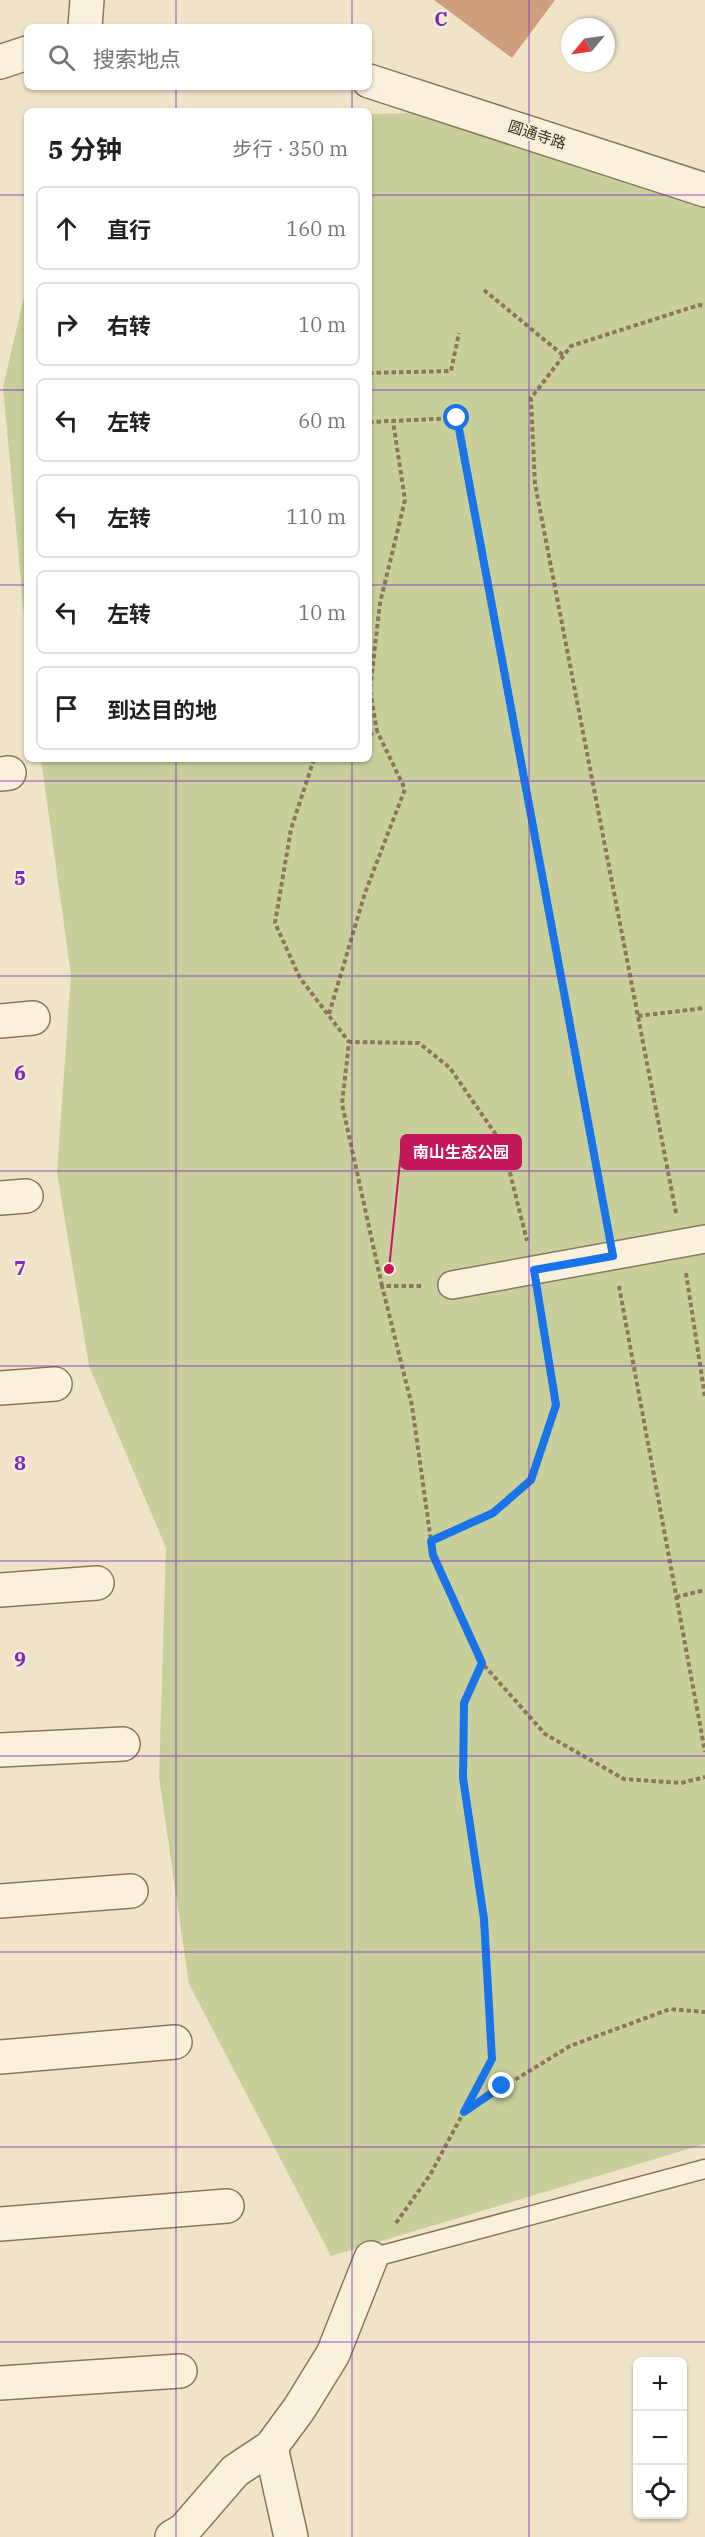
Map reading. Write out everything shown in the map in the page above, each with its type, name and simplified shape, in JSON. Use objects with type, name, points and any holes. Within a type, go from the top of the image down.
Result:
[{"type":"street","points":[[85,24],[87,0]]},
{"type":"street","points":[[0,62],[24,54]]},
{"type":"street","name":"圆通寺路","points":[[372,82],[705,190]]},
{"type":"street","points":[[0,1021],[33,1018]]},
{"type":"street","points":[[453,1285],[693,1241]]},
{"type":"street","points":[[0,1388],[56,1384]]},
{"type":"street","points":[[0,1590],[97,1583]]},
{"type":"street","points":[[0,1750],[123,1744]]},
{"type":"street","points":[[0,1901],[132,1891]]},
{"type":"street","points":[[0,2057],[175,2042]]},
{"type":"street","points":[[0,2224],[227,2206]]},
{"type":"street","points":[[172,2537],[184,2530],[235,2471],[271,2446],[299,2409],[333,2354],[371,2258]]},
{"type":"street","points":[[0,2383],[180,2371]]},
{"type":"street","points":[[271,2446],[291,2537]]},
{"type":"lane","points":[[371,2258],[705,2169]]},
{"type":"path","points":[[484,290],[564,356]]},
{"type":"path","points":[[705,306],[699,305],[571,346],[531,398],[535,484],[638,1016],[693,1241],[705,1397]]},
{"type":"path","points":[[372,373],[451,371],[459,333]]},
{"type":"path","points":[[372,422],[457,418],[705,1752]]},
{"type":"path","points":[[372,673],[380,603],[405,500],[393,421]]},
{"type":"path","points":[[328,1014],[365,893],[405,789],[377,731],[372,702]]},
{"type":"path","points":[[372,734],[377,731]]},
{"type":"path","points":[[313,762],[291,829],[274,923],[300,978],[349,1042],[342,1104],[382,1286],[412,1406],[433,1555],[482,1663],[545,1734],[624,1779],[681,1783],[705,1777]]},
{"type":"path","points":[[638,1016],[705,1008]]},
{"type":"path","points":[[349,1042],[419,1043],[450,1068],[503,1145],[534,1270],[556,1405],[531,1480],[493,1513],[431,1541]]},
{"type":"path","points":[[382,1286],[453,1285]]},
{"type":"path","points":[[676,1597],[705,1590]]},
{"type":"path","points":[[371,2258],[430,2175],[492,2059],[484,1919],[463,1778],[464,1703],[482,1663]]},
{"type":"path","points":[[464,2112],[570,2046],[670,2009],[705,2012]]},
{"type":"green space","points":[[414,113],[705,201],[705,2144],[331,2256],[189,1984],[159,1777],[166,1548],[89,1366],[57,1172],[71,975],[41,762],[372,762],[372,114]]},
{"type":"green space","points":[[24,297],[24,615],[3,387]]},
{"type":"building","points":[[434,0],[555,0],[512,58]]},
{"type":"place","name":"南山生态公园","points":[[389,1269]]},
{"type":"route","points":[[457,418],[613,1256],[534,1270],[556,1405],[531,1480],[493,1513],[431,1541],[433,1555],[482,1663],[464,1703],[463,1778],[484,1919],[492,2059],[464,2112],[502,2086]]}]
